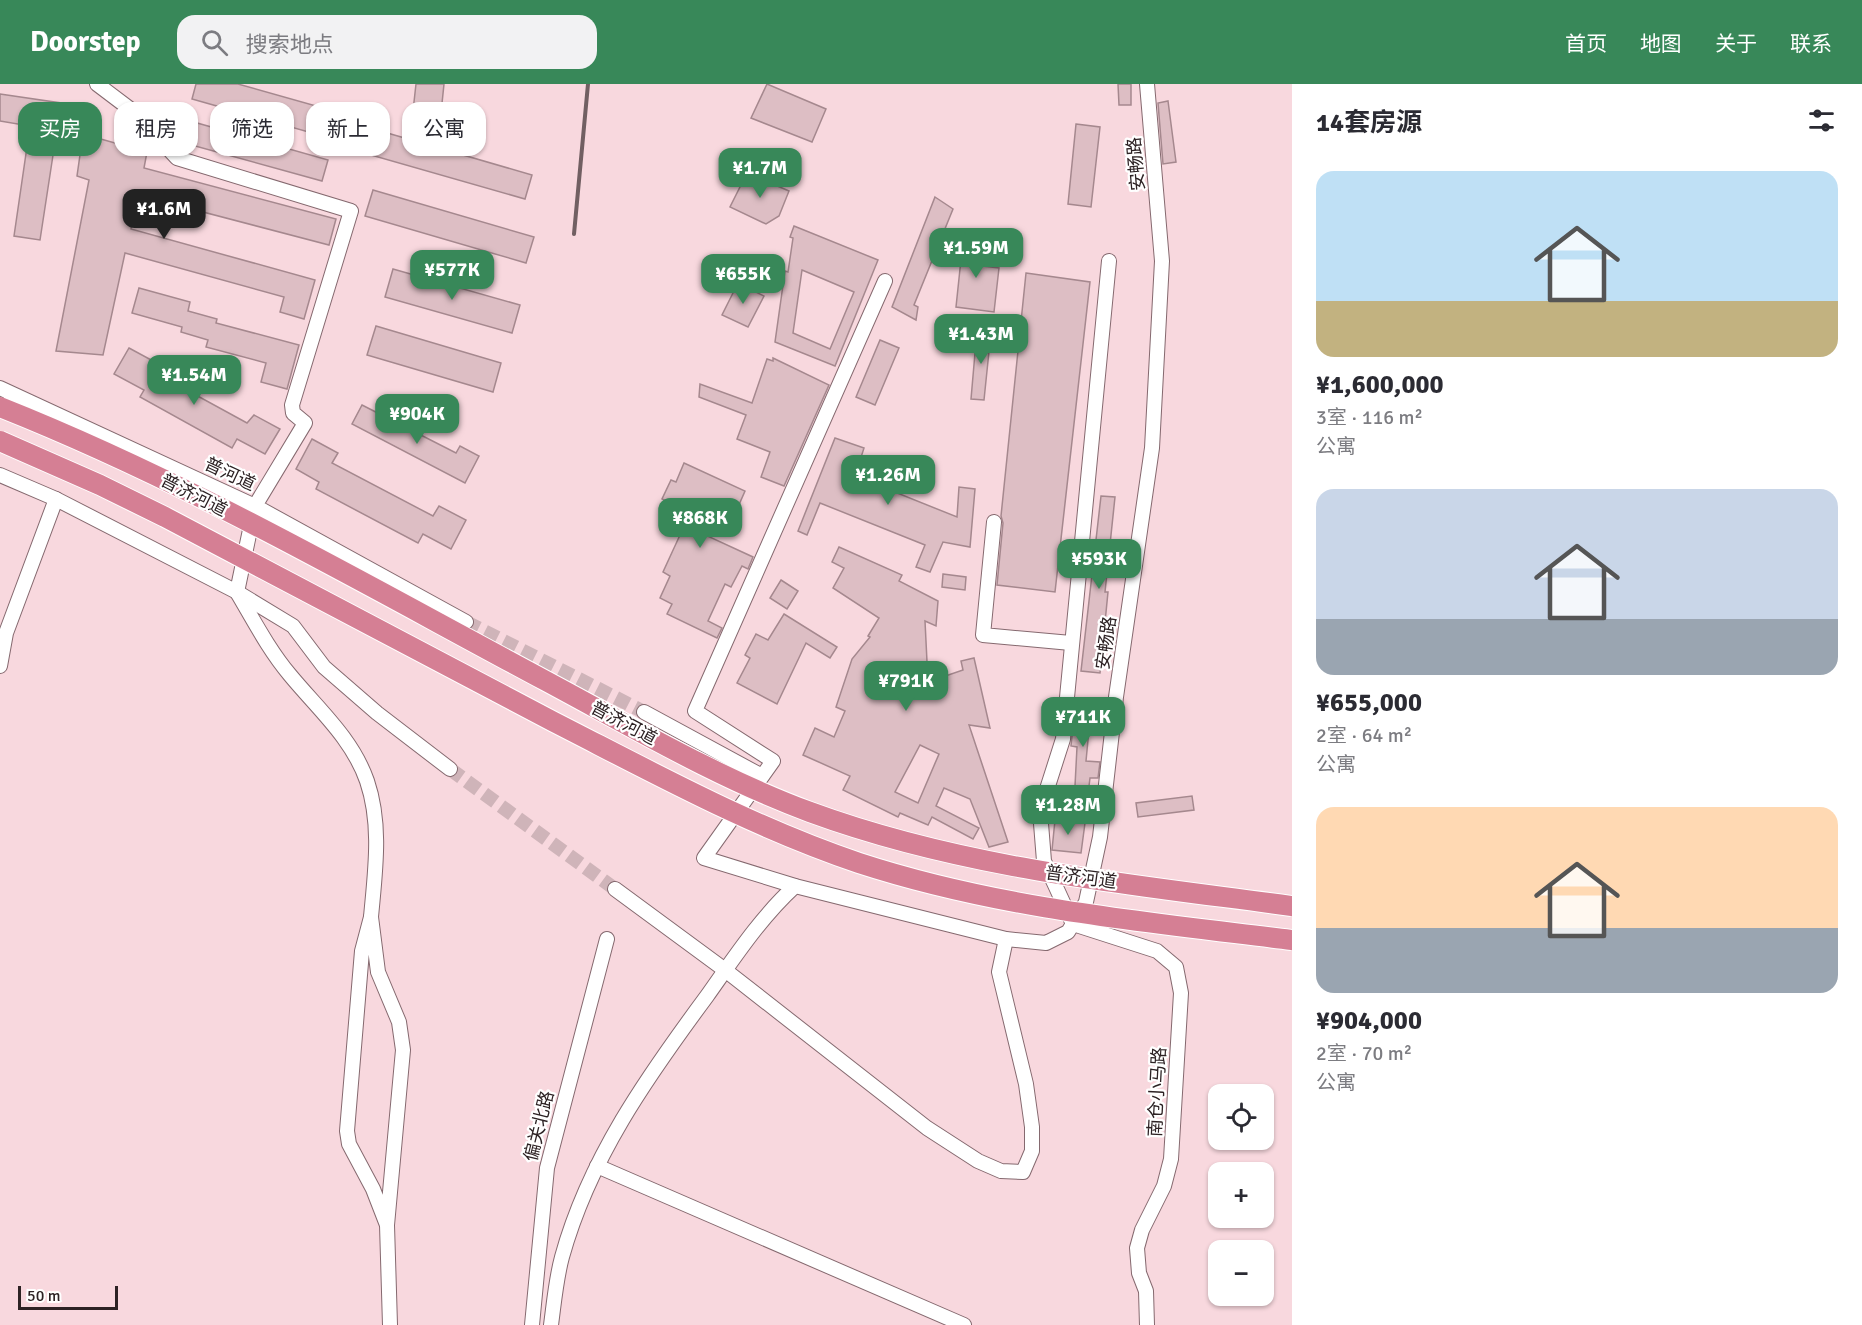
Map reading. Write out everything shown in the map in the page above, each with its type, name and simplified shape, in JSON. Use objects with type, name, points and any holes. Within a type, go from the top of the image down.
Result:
[{"type":"highway","name":"普济河道","points":[[0,407],[57,430],[183,488],[644,734],[760,792],[810,812],[900,841],[983,862],[1292,906]]},
{"type":"highway","name":"普济河道","points":[[0,441],[100,485],[165,517],[712,803],[816,847],[922,880],[1049,909],[1152,924],[1292,940]]},
{"type":"street","points":[[98,84],[134,112],[177,158],[351,211],[292,405],[293,413],[305,423],[255,506],[466,622]]},
{"type":"street","name":"安畅路","points":[[762,776],[704,858],[795,886],[1006,939],[1046,943],[1068,932],[1086,902],[1100,837],[1116,697],[1152,448],[1162,261],[1147,84]]},
{"type":"street","points":[[1073,924],[1044,861],[1040,811],[1063,739],[1109,261]]},
{"type":"street","points":[[644,712],[762,776],[773,761],[695,711],[885,281]]},
{"type":"street","name":"普河道","points":[[0,388],[255,506],[237,592]]},
{"type":"street","points":[[0,475],[57,500],[237,592],[293,626],[324,667],[377,713],[450,769]]},
{"type":"street","points":[[0,666],[6,633],[57,500]]},
{"type":"street","points":[[994,522],[983,635],[1071,643]]},
{"type":"street","points":[[237,592],[268,645],[288,673],[345,738],[367,781],[376,824],[376,849],[371,917],[362,951],[347,1131],[349,1144],[373,1189],[387,1225]]},
{"type":"street","points":[[268,645],[276,631],[293,626]]},
{"type":"street","points":[[551,1325],[561,1260],[597,1166],[625,1111],[725,970],[780,899],[795,886]]},
{"type":"street","points":[[615,889],[725,970],[927,1128],[978,1161],[1001,1171],[1023,1172],[1032,1151],[1032,1127],[1026,1084],[999,972],[1006,939]]},
{"type":"street","points":[[371,917],[378,972],[399,1022],[403,1050],[387,1225],[390,1325]]},
{"type":"street","name":"南仓小马路","points":[[1073,924],[1158,951],[1176,967],[1181,993],[1171,1159],[1164,1186],[1142,1230],[1137,1248],[1139,1273],[1146,1291],[1147,1325]]},
{"type":"street","name":"偏关北路","points":[[532,1325],[547,1168],[607,939]]},
{"type":"street","points":[[597,1166],[964,1325]]},
{"type":"building","points":[[196,84],[238,84],[306,103],[306,131],[294,128],[294,102],[210,102],[210,104],[192,99]]},
{"type":"building","points":[[416,84],[444,84],[442,102],[414,102]]},
{"type":"building","points":[[767,84],[826,109],[812,142],[751,118]]},
{"type":"building","points":[[1118,84],[1131,84],[1131,105],[1119,105]]},
{"type":"building","points":[[0,94],[54,102],[18,102],[18,124],[0,121]]},
{"type":"building","points":[[1168,101],[1176,162],[1163,164],[1158,103]]},
{"type":"building","points":[[198,123],[210,127],[210,150],[198,147]]},
{"type":"building","points":[[1076,124],[1100,127],[1091,207],[1068,204]]},
{"type":"building","points":[[390,134],[402,137],[402,156],[467,156],[532,175],[525,199],[374,156],[390,156]]},
{"type":"building","points":[[102,139],[114,143],[114,156],[146,156],[144,168],[336,219],[329,245],[138,195],[131,229],[315,280],[304,319],[280,312],[284,297],[125,253],[103,355],[56,351],[89,180],[77,176],[80,156],[102,156]]},
{"type":"building","points":[[294,150],[306,154],[306,156],[328,160],[322,181],[231,156],[294,156]]},
{"type":"building","points":[[26,156],[53,156],[40,240],[14,236]]},
{"type":"building","points":[[747,173],[789,191],[779,216],[766,224],[730,207]]},
{"type":"building","points":[[373,190],[534,237],[526,263],[365,216]]},
{"type":"building","points":[[935,197],[953,209],[914,305],[918,307],[916,320],[892,307]]},
{"type":"building","points":[[794,226],[878,260],[835,366],[775,342],[785,271],[788,272],[793,238],[790,237]],"holes":[[[802,270],[854,292],[830,349],[793,333]]]},
{"type":"building","points":[[964,231],[977,233],[975,265],[999,268],[994,312],[956,307]]},
{"type":"building","points":[[393,269],[520,305],[512,333],[385,297]]},
{"type":"building","points":[[1026,273],[1090,282],[1055,592],[997,585],[1003,523],[1001,516]]},
{"type":"building","points":[[738,283],[764,296],[748,327],[722,315]]},
{"type":"building","points":[[139,288],[190,302],[188,311],[217,319],[216,323],[299,345],[287,389],[261,382],[266,363],[206,347],[208,340],[181,332],[182,327],[132,313]]},
{"type":"building","points":[[376,326],[501,363],[493,392],[367,355]]},
{"type":"building","points":[[977,330],[991,332],[984,400],[971,399]]},
{"type":"building","points":[[880,340],[899,348],[875,405],[856,397]]},
{"type":"building","points":[[129,348],[155,362],[150,370],[247,423],[254,415],[280,429],[265,454],[237,439],[232,448],[140,397],[144,390],[114,374]]},
{"type":"building","points":[[773,358],[829,385],[784,486],[761,477],[770,452],[737,439],[746,415],[699,397],[700,384],[752,403],[767,359],[773,361]]},
{"type":"building","points":[[362,405],[456,453],[460,446],[479,456],[465,483],[352,424]]},
{"type":"building","points":[[835,438],[864,448],[855,476],[957,517],[959,487],[975,489],[970,547],[943,542],[930,572],[916,567],[925,545],[820,503],[807,535],[798,531]]},
{"type":"building","points":[[312,439],[338,453],[332,463],[433,516],[439,506],[466,520],[451,549],[423,534],[418,543],[316,489],[319,482],[296,469]]},
{"type":"building","points":[[684,463],[745,491],[734,516],[715,508],[703,534],[753,557],[748,569],[742,566],[731,587],[725,584],[708,621],[722,628],[717,638],[667,614],[672,604],[660,598],[670,576],[663,572],[680,535],[675,533],[683,509],[662,499],[671,480],[676,482]]},
{"type":"building","points":[[1101,496],[1115,497],[1105,592],[1108,592],[1100,673],[1081,671]]},
{"type":"building","points":[[839,547],[902,575],[899,581],[938,601],[936,626],[925,621],[928,682],[963,670],[961,661],[974,658],[990,728],[969,725],[1008,842],[989,847],[970,799],[944,788],[936,806],[979,828],[973,839],[932,817],[928,825],[900,813],[898,817],[843,790],[850,776],[803,755],[815,728],[834,737],[845,711],[836,707],[852,659],[870,637],[868,636],[879,618],[833,588],[844,568],[832,562]],"holes":[[[920,745],[939,754],[918,803],[895,792]]]},
{"type":"building","points":[[943,574],[966,577],[965,590],[942,587]]},
{"type":"building","points":[[781,580],[798,591],[787,609],[770,598]]},
{"type":"building","points":[[784,614],[837,647],[830,658],[806,643],[777,704],[737,683],[750,658],[745,655],[756,634],[768,640]]},
{"type":"building","points":[[1075,707],[1091,709],[1086,761],[1100,762],[1098,778],[1090,778],[1089,786],[1075,786],[1077,747],[1071,746]]},
{"type":"building","points":[[1192,796],[1194,810],[1138,817],[1136,803]]},
{"type":"building","points":[[1055,820],[1085,823],[1081,853],[1052,850]]},
{"type":"tunnel","points":[[466,622],[644,712]]},
{"type":"tunnel","points":[[450,769],[615,889]]},
{"type":"railway","points":[[574,234],[588,84]]}]
